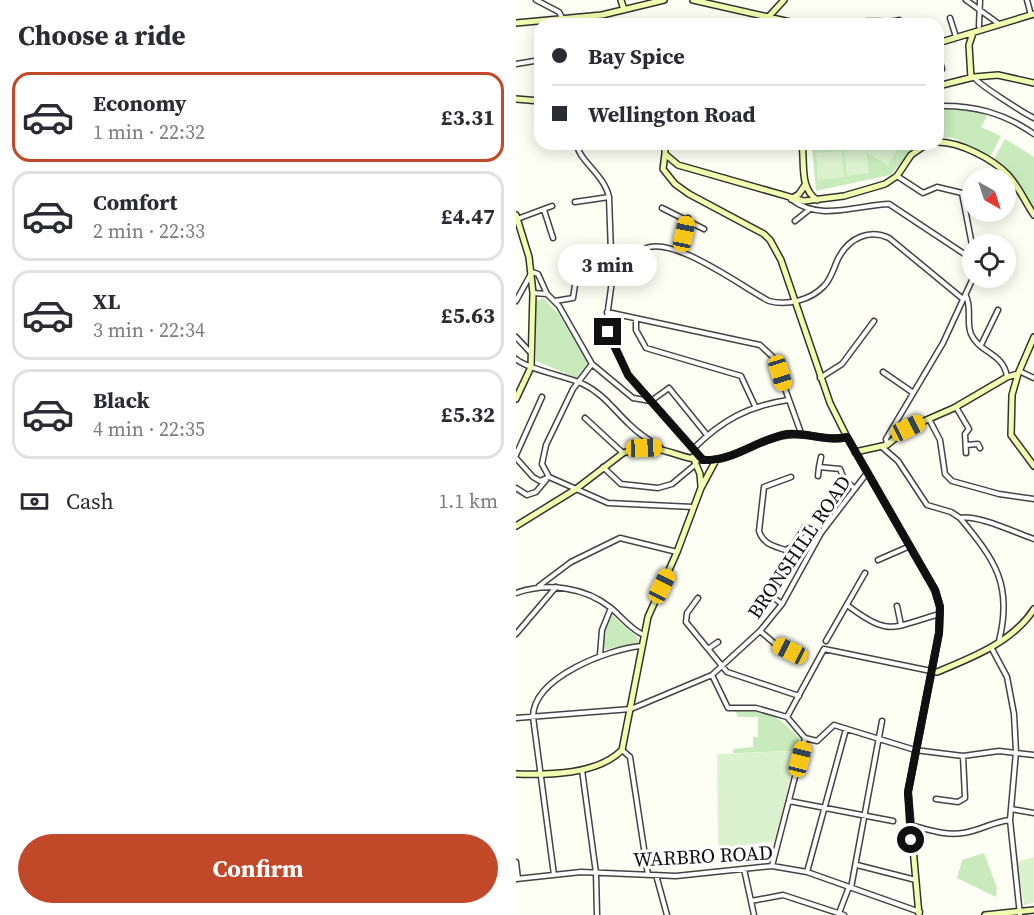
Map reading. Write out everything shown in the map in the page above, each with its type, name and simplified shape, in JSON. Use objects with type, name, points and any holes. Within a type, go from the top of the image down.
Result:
[{"type":"street","points":[[536,0],[559,12],[562,18]]},
{"type":"street","points":[[621,0],[624,10]]},
{"type":"street","points":[[575,18],[624,10],[664,0]]},
{"type":"street","points":[[693,0],[780,18]]},
{"type":"street","points":[[767,18],[784,0]]},
{"type":"street","points":[[966,0],[999,24]]},
{"type":"street","points":[[980,0],[980,26]]},
{"type":"street","points":[[944,41],[1032,15],[1027,0]]},
{"type":"street","points":[[950,18],[956,37]]},
{"type":"street","points":[[516,23],[534,22]]},
{"type":"street","points":[[973,33],[969,45],[972,78],[1034,118]]},
{"type":"street","points":[[516,64],[534,61]]},
{"type":"street","points":[[944,85],[998,75],[1034,83]]},
{"type":"street","points":[[516,99],[534,100]]},
{"type":"street","points":[[944,106],[977,107],[1017,122],[1034,134]]},
{"type":"street","points":[[944,143],[954,144],[990,162],[1008,175],[1034,215]]},
{"type":"street","points":[[579,150],[580,155],[599,173],[607,187],[609,197],[612,281],[606,324],[621,364],[703,460]]},
{"type":"street","points":[[665,150],[663,169],[689,194],[744,223],[770,240],[781,261],[820,378],[847,437],[935,590],[940,614],[908,792],[920,913],[927,915]]},
{"type":"street","points":[[802,150],[805,185],[810,195],[817,200]]},
{"type":"street","points":[[791,199],[817,200],[861,192],[885,184],[897,176],[911,155],[918,150]]},
{"type":"street","points":[[665,154],[673,162],[791,199],[810,209],[842,211],[873,204],[889,204],[962,252]]},
{"type":"street","points":[[666,174],[673,162]]},
{"type":"street","points":[[897,176],[923,193],[937,186],[962,194],[970,234]]},
{"type":"street","points":[[791,199],[799,194],[805,185]]},
{"type":"street","points":[[575,202],[609,197]]},
{"type":"street","points":[[516,399],[531,367],[533,293],[532,272],[517,217],[552,206]]},
{"type":"street","points":[[662,208],[687,218],[704,229]]},
{"type":"street","points":[[795,221],[810,209]]},
{"type":"street","points":[[544,210],[553,238]]},
{"type":"street","points":[[681,251],[687,218]]},
{"type":"street","points":[[612,281],[628,262],[646,248],[659,245],[681,251],[769,301],[780,304],[795,302],[817,292],[826,284],[840,254],[854,240],[878,232],[898,244],[964,297],[969,303],[970,333],[1003,363],[1007,377]]},
{"type":"street","points":[[532,272],[538,274],[547,294],[555,301],[592,364],[633,398],[651,401],[669,388],[708,435]]},
{"type":"street","points":[[516,301],[532,272]]},
{"type":"street","points":[[555,301],[573,298],[577,272]]},
{"type":"street","points":[[968,288],[943,343],[912,392],[886,439],[885,446],[898,461],[927,505],[951,512],[960,518],[985,548],[1001,579],[1004,608],[999,642]]},
{"type":"street","points":[[533,293],[547,294]]},
{"type":"street","points":[[981,345],[998,310]]},
{"type":"street","points":[[607,312],[760,345],[774,358],[801,433]]},
{"type":"street","points":[[636,319],[636,330],[646,348],[741,376],[755,406]]},
{"type":"street","points":[[820,378],[842,364],[874,321]]},
{"type":"street","points":[[1034,336],[1018,373],[1012,394],[1011,435],[1034,466]]},
{"type":"street","points":[[516,338],[532,353]]},
{"type":"street","points":[[516,359],[525,366],[578,382],[601,393],[630,426],[660,447],[703,460],[716,460],[765,440],[801,433],[838,439],[847,437]]},
{"type":"street","points":[[548,478],[542,464],[546,445],[578,382],[592,364]]},
{"type":"street","points":[[883,372],[912,392]]},
{"type":"street","points":[[855,452],[885,446],[908,428],[956,407],[1007,377],[1018,373],[1034,378]]},
{"type":"street","points":[[542,397],[516,457],[533,477],[540,481],[548,478],[608,503],[693,507]]},
{"type":"street","points":[[693,449],[728,418],[755,406],[789,400]]},
{"type":"street","points":[[956,407],[969,429],[965,434],[966,453]]},
{"type":"street","points":[[585,418],[623,453]]},
{"type":"street","points":[[929,418],[940,440],[945,474],[952,481],[999,494],[1034,499]]},
{"type":"street","points":[[966,445],[978,444],[980,448]]},
{"type":"street","points":[[516,526],[576,489],[623,453],[660,447]]},
{"type":"street","points":[[693,457],[700,474],[701,488]]},
{"type":"street","points":[[818,476],[821,457]]},
{"type":"street","points":[[516,774],[582,769],[609,759],[622,750],[648,617],[677,552],[701,488],[716,460]]},
{"type":"street","points":[[603,467],[621,484],[658,488],[672,484],[696,464]]},
{"type":"street","points":[[819,467],[840,469],[846,481],[855,489]]},
{"type":"street","name":"BRONSHILL ROAD","points":[[516,717],[631,709],[712,675],[760,631],[782,604],[821,533],[868,472]]},
{"type":"street","points":[[791,477],[764,487],[759,531],[761,537],[769,544],[785,550],[792,547],[805,527],[821,533]]},
{"type":"street","points":[[516,488],[527,495],[536,492],[548,478]]},
{"type":"street","points":[[960,518],[966,517],[1034,539]]},
{"type":"street","points":[[516,593],[538,586],[571,562],[620,538],[677,552]]},
{"type":"street","points":[[878,560],[911,546]]},
{"type":"street","points":[[826,641],[865,573]]},
{"type":"street","points":[[538,586],[556,587],[594,597],[611,608],[634,630],[644,635]]},
{"type":"street","points":[[516,634],[556,587]]},
{"type":"street","points":[[698,598],[686,619],[727,672],[798,696]]},
{"type":"street","points":[[758,605],[774,598],[782,604]]},
{"type":"street","points":[[847,605],[880,627],[901,625],[940,614]]},
{"type":"street","points":[[897,606],[901,625]]},
{"type":"street","points":[[600,655],[602,630],[611,608]]},
{"type":"street","points":[[787,717],[824,649],[937,672],[999,642],[1020,627],[1034,609]]},
{"type":"street","points":[[760,631],[774,643],[790,651]]},
{"type":"street","points":[[708,649],[718,642]]},
{"type":"street","points":[[554,875],[539,774],[533,717],[535,704],[548,687],[577,666],[600,655],[641,646]]},
{"type":"street","points":[[991,647],[1007,677],[1014,714],[1016,752],[1010,820],[1020,914]]},
{"type":"street","points":[[712,675],[728,708],[756,708],[787,717],[805,738],[817,741],[834,725],[915,750],[963,756],[991,752],[1034,755]]},
{"type":"street","points":[[751,901],[783,895],[842,914],[857,865],[882,721]]},
{"type":"street","points":[[807,872],[846,729]]},
{"type":"street","points":[[772,866],[805,738]]},
{"type":"street","points":[[622,750],[630,757],[648,875]]},
{"type":"street","points":[[936,799],[958,802],[965,798],[963,756]]},
{"type":"street","points":[[582,769],[596,873],[597,915]]},
{"type":"street","points":[[789,801],[893,821]]},
{"type":"street","points":[[1011,809],[1034,813]]},
{"type":"street","points":[[910,825],[948,834],[966,833],[993,822],[1010,820]]},
{"type":"street","points":[[516,862],[517,879]]},
{"type":"street","points":[[857,865],[917,880]]},
{"type":"street","name":"WARBRO ROAD","points":[[517,879],[596,873],[656,875],[772,866],[807,872],[920,913]]},
{"type":"street","points":[[744,868],[754,915]]},
{"type":"street","points":[[656,875],[667,915]]},
{"type":"street","points":[[985,915],[1020,914],[1034,910]]},
{"type":"green space","points":[[944,109],[975,110],[987,116],[981,127],[1001,136],[990,157],[954,138],[944,137]]},
{"type":"green space","points":[[1005,139],[1034,157],[1034,209],[1016,182],[1016,168],[1005,168],[993,161]]},
{"type":"green space","points":[[812,150],[913,150],[890,175],[816,191]]},
{"type":"green space","points":[[866,150],[869,173],[847,176],[844,152]]},
{"type":"green space","points":[[869,150],[897,150],[888,165],[867,153]]},
{"type":"green space","points":[[842,151],[844,177],[818,180],[816,153]]},
{"type":"green space","points":[[543,298],[558,313],[589,365],[579,379],[536,361],[536,301]]},
{"type":"green space","points":[[612,615],[638,638],[638,643],[603,650],[603,634]]},
{"type":"green space","points":[[735,711],[757,711],[772,715],[799,738],[797,751],[733,753],[733,749],[753,747],[753,737],[758,737],[758,717],[738,717]]},
{"type":"green space","points":[[797,751],[775,841],[722,848],[718,845],[717,754]]},
{"type":"green space","points":[[984,853],[997,888],[996,897],[957,878],[962,860]]},
{"type":"green space","points":[[1034,857],[1034,903],[1024,905],[1017,862]]},
{"type":"route","points":[[608,332],[628,375],[703,460],[716,460],[765,440],[786,435],[801,433],[838,439],[847,437],[926,572],[940,607],[939,633],[908,792],[911,840]]}]
